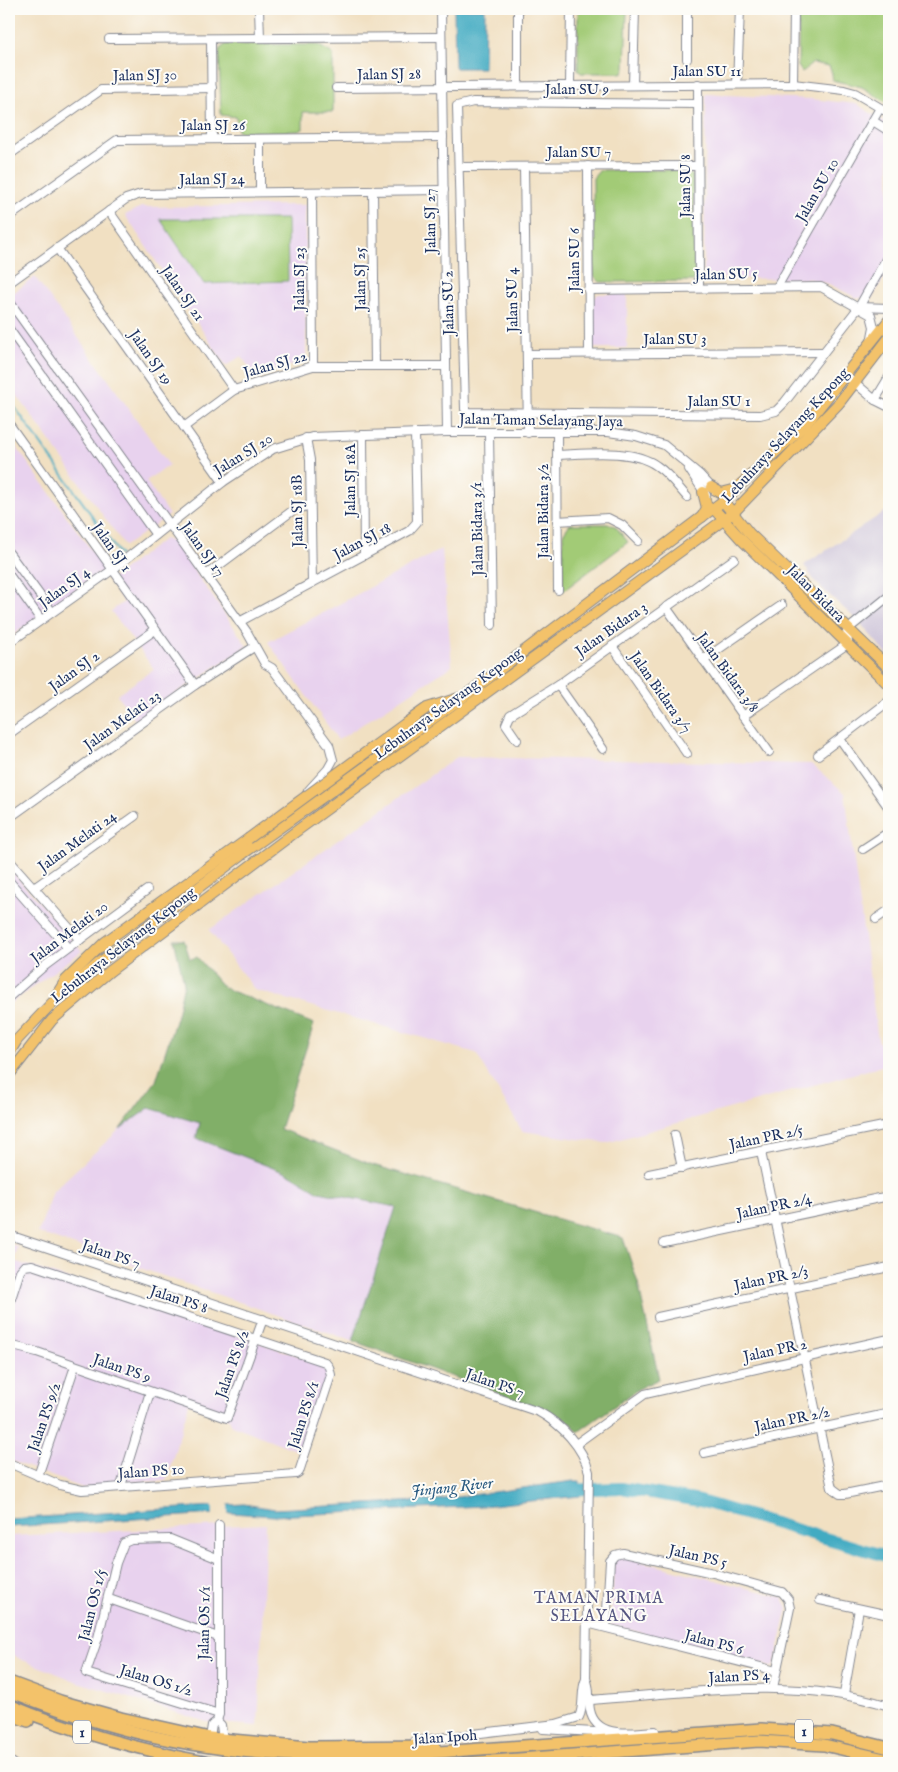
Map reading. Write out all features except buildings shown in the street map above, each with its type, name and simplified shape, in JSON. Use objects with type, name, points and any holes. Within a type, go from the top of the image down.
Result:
[{"type":"highway","points":[[9,1680],[60,1701],[166,1729],[222,1740],[309,1747],[432,1746],[451,1752]]},
{"type":"highway","name":"Jalan Ipoh","points":[[9,1691],[59,1711],[117,1729],[188,1745],[241,1753],[333,1757],[451,1752],[761,1729],[804,1731],[858,1739],[889,1748]]},
{"type":"highway","name":"1","points":[[9,1705],[81,1732],[158,1754],[209,1763]]},
{"type":"highway","points":[[9,1714],[92,1740],[158,1754]]},
{"type":"highway","name":"Jalan Ipoh","points":[[466,1763],[759,1741],[824,1745],[889,1760]]},
{"type":"main road","name":"Lebuhraya Selayang Kepong","points":[[9,1053],[17,1040],[52,1003],[99,963],[299,814],[462,698],[714,509],[806,424],[889,320]]},
{"type":"main road","name":"Lebuhraya Selayang Kepong","points":[[9,1075],[52,1020],[110,970],[298,830],[724,521],[747,501],[856,383],[889,338]]},
{"type":"main road","points":[[702,518],[707,508],[707,489],[721,493],[737,489]]},
{"type":"main road","name":"Jalan Bidara","points":[[723,501],[733,513],[745,536],[846,645],[889,685]]},
{"type":"main road","points":[[706,535],[725,532],[745,536],[744,516],[747,501]]},
{"type":"main road","name":"Jalan Bidara","points":[[714,509],[724,521],[745,536],[849,628],[889,668]]},
{"type":"main road","points":[[52,1003],[66,980],[104,942],[427,708],[444,701],[462,698]]},
{"type":"street","points":[[259,9],[260,38]]},
{"type":"street","name":"Jalan SJ 27","points":[[441,9],[447,432]]},
{"type":"street","points":[[518,9],[518,86]]},
{"type":"street","points":[[570,85],[571,9]]},
{"type":"street","points":[[633,85],[635,9]]},
{"type":"street","points":[[687,9],[687,59]]},
{"type":"street","points":[[737,84],[740,9]]},
{"type":"street","points":[[793,84],[794,9]]},
{"type":"street","points":[[109,39],[441,37]]},
{"type":"street","points":[[211,38],[212,139]]},
{"type":"street","name":"Jalan SU 8","points":[[698,84],[699,288]]},
{"type":"street","name":"Jalan SU 11","points":[[442,86],[793,84],[855,93],[889,113]]},
{"type":"street","name":"Jalan SJ 28","points":[[336,88],[442,86]]},
{"type":"street","name":"Jalan SJ 30","points":[[9,154],[101,90],[212,88]]},
{"type":"street","name":"Jalan SU 9","points":[[458,106],[474,102],[698,104]]},
{"type":"street","name":"Jalan SU 2","points":[[458,106],[465,409],[471,414],[528,414]]},
{"type":"street","name":"Jalan SU 10","points":[[777,287],[880,108]]},
{"type":"street","points":[[873,120],[889,131]]},
{"type":"street","name":"Jalan SJ 26","points":[[9,217],[117,140],[443,137]]},
{"type":"street","points":[[260,138],[260,192]]},
{"type":"street","name":"Jalan SU 4","points":[[524,166],[528,433]]},
{"type":"street","name":"Jalan SU 6","points":[[588,166],[589,353]]},
{"type":"street","name":"Jalan SU 7","points":[[459,167],[698,166]]},
{"type":"street","name":"Jalan SJ 24","points":[[9,282],[126,199],[141,194],[444,190]]},
{"type":"street","name":"Jalan SJ 25","points":[[373,191],[375,366]]},
{"type":"street","name":"Jalan SJ 23","points":[[312,192],[313,366]]},
{"type":"street","name":"Jalan SJ 21","points":[[109,211],[234,390]]},
{"type":"street","name":"Jalan SJ 19","points":[[57,248],[223,482]]},
{"type":"street","name":"Jalan SU 1","points":[[528,414],[760,414],[776,411],[859,307],[889,254]]},
{"type":"street","name":"Jalan SU 5","points":[[588,290],[821,286],[871,315],[873,320],[871,344]]},
{"type":"street","name":"Jalan SJ 17","points":[[9,301],[247,632],[265,664],[272,668],[297,700],[333,752],[333,760],[328,769],[308,791],[299,814]]},
{"type":"street","name":"Jalan SU 5","points":[[859,307],[889,308]]},
{"type":"street","name":"Jalan SJ 17","points":[[9,329],[156,535]]},
{"type":"street","name":"Jalan SU 3","points":[[527,354],[823,352]]},
{"type":"street","name":"Jalan SJ 22","points":[[184,427],[234,390],[313,366],[446,366]]},
{"type":"street","points":[[846,375],[875,400],[889,407]]},
{"type":"street","points":[[875,400],[889,377]]},
{"type":"street","name":"Jalan SJ 1","points":[[9,424],[194,685]]},
{"type":"street","name":"Jalan SJ 20","points":[[112,570],[223,482],[273,449],[306,438],[447,432]]},
{"type":"street","name":"Jalan Taman Selayang Jaya","points":[[447,432],[608,432],[636,436],[664,445],[685,463],[707,489],[723,501]]},
{"type":"street","name":"Jalan Bidara 3/2","points":[[557,432],[558,590]]},
{"type":"street","name":"Jalan SJ 18","points":[[239,622],[409,531],[418,522],[415,433]]},
{"type":"street","name":"Jalan Bidara 3/1","points":[[489,433],[492,624]]},
{"type":"street","name":"Jalan SJ 18A","points":[[363,435],[364,555]]},
{"type":"street","name":"Jalan SJ 18B","points":[[306,438],[310,460],[312,583]]},
{"type":"street","points":[[557,454],[610,453],[644,459],[666,474],[687,497]]},
{"type":"street","name":"Jalan Taman Selayang Jaya","points":[[707,489],[714,509]]},
{"type":"street","points":[[206,575],[292,511],[310,506]]},
{"type":"street","points":[[557,521],[608,518],[622,525],[638,541]]},
{"type":"street","points":[[9,553],[52,612]]},
{"type":"street","name":"Jalan Bidara 3","points":[[517,740],[505,722],[510,715],[558,685],[734,559]]},
{"type":"street","name":"Jalan SJ 4","points":[[9,643],[112,570]]},
{"type":"street","points":[[9,576],[41,620]]},
{"type":"street","points":[[744,716],[846,645],[849,628],[889,596]]},
{"type":"street","points":[[703,660],[782,605]]},
{"type":"street","name":"Jalan Bidara 3/8","points":[[666,608],[769,752]]},
{"type":"street","name":"Jalan SJ 2","points":[[9,734],[155,630]]},
{"type":"street","name":"Jalan Bidara 3/7","points":[[612,646],[687,754]]},
{"type":"street","name":"Jalan Melati 23","points":[[9,818],[194,685],[254,647]]},
{"type":"street","points":[[558,685],[602,749]]},
{"type":"street","points":[[818,754],[889,701]]},
{"type":"street","points":[[840,739],[889,808]]},
{"type":"street","name":"Jalan Melati 24","points":[[34,888],[135,816]]},
{"type":"street","points":[[863,849],[889,832]]},
{"type":"street","points":[[9,860],[80,940]]},
{"type":"street","points":[[9,881],[68,948]]},
{"type":"street","name":"Jalan Melati 20","points":[[12,994],[68,948],[147,890]]},
{"type":"street","points":[[876,920],[889,910]]},
{"type":"street","points":[[9,984],[12,994]]},
{"type":"street","name":"Jalan PR 2/5","points":[[650,1174],[888,1125]]},
{"type":"street","points":[[675,1135],[682,1168]]},
{"type":"street","points":[[761,1152],[832,1488],[840,1494],[845,1494],[889,1486]]},
{"type":"street","name":"Jalan PR 2/4","points":[[664,1243],[889,1196]]},
{"type":"street","name":"Jalan PS 7","points":[[9,1234],[539,1412],[549,1417],[576,1444],[585,1459],[589,1480],[586,1679],[590,1686],[593,1718],[606,1730],[615,1734]]},
{"type":"street","name":"Jalan PS 8","points":[[9,1304],[20,1271],[24,1266],[32,1265],[325,1362],[330,1367]]},
{"type":"street","name":"Jalan PR 2/3","points":[[658,1317],[889,1267]]},
{"type":"street","name":"Jalan PS 8/2","points":[[227,1418],[263,1319]]},
{"type":"street","name":"Jalan PR 2","points":[[576,1444],[645,1394],[889,1339]]},
{"type":"street","name":"Jalan PS 9","points":[[9,1345],[227,1418]]},
{"type":"street","name":"Jalan PS 9/2","points":[[38,1476],[75,1366]]},
{"type":"street","name":"Jalan PS 8/1","points":[[298,1472],[331,1374],[330,1367]]},
{"type":"street","points":[[121,1486],[150,1392]]},
{"type":"street","name":"Jalan PR 2/2","points":[[704,1453],[886,1414]]},
{"type":"street","points":[[566,1434],[588,1436],[585,1459]]},
{"type":"street","name":"Jalan PS 10","points":[[9,1463],[76,1490],[291,1475],[298,1472]]},
{"type":"street","name":"Jalan OS 1/1","points":[[219,1525],[218,1717],[221,1725],[222,1740]]},
{"type":"street","name":"Jalan OS 1/5","points":[[86,1673],[109,1599],[116,1563],[124,1543],[131,1540],[170,1539],[219,1559]]},
{"type":"street","name":"Jalan PS 5","points":[[606,1627],[610,1561],[615,1555],[623,1553],[713,1573],[782,1592],[788,1599],[790,1608],[776,1671]]},
{"type":"street","points":[[109,1599],[218,1637]]},
{"type":"street","points":[[820,1600],[889,1615]]},
{"type":"street","points":[[844,1694],[859,1609]]},
{"type":"street","name":"Jalan PS 6","points":[[587,1623],[776,1671]]},
{"type":"street","points":[[773,1688],[776,1671]]},
{"type":"street","name":"Jalan OS 1/2","points":[[86,1673],[218,1717]]},
{"type":"street","points":[[367,1747],[564,1723],[580,1717],[583,1706],[583,1686],[586,1679]]},
{"type":"street","name":"Jalan PS 4","points":[[590,1700],[773,1688],[844,1694],[889,1706]]},
{"type":"street","name":"Jalan OS 1/1","points":[[210,1738],[212,1725],[218,1717]]},
{"type":"street","points":[[528,1728],[578,1733],[615,1734],[685,1729],[717,1732]]},
{"type":"street","points":[[9,1761],[13,1763]]},
{"type":"shaded area","points":[[706,94],[811,99],[857,104],[889,125],[889,269],[872,298],[857,298],[829,284],[810,279],[704,278]]},
{"type":"shaded area","points":[[305,205],[306,357],[301,363],[255,375],[241,356],[226,366],[125,215],[141,207]]},
{"type":"shaded area","points":[[35,277],[169,465],[146,481],[169,515],[125,546],[9,384],[9,296]]},
{"type":"shaded area","points":[[598,294],[627,294],[627,348],[593,348],[593,300]]},
{"type":"shaded area","points":[[9,437],[105,569],[9,638]]},
{"type":"shaded area","points":[[889,509],[889,657],[860,623],[816,583],[804,565]]},
{"type":"shaded area","points":[[164,539],[174,542],[247,646],[135,720],[117,695],[154,669],[111,611],[124,602],[109,581]]},
{"type":"shaded area","points":[[442,549],[452,666],[338,740],[268,642]]},
{"type":"shaded area","points":[[457,757],[811,764],[845,793],[878,1040],[889,1059],[889,1064],[606,1143],[522,1131],[476,1053],[255,990],[209,930]]},
{"type":"shaded area","points":[[9,868],[82,951],[11,1003],[9,1000]]},
{"type":"shaded area","points":[[148,1108],[201,1123],[196,1138],[291,1175],[319,1192],[396,1207],[353,1341],[38,1233],[53,1191],[120,1129]]},
{"type":"shaded area","points":[[9,1244],[18,1247],[14,1261],[323,1364],[329,1375],[301,1452],[232,1425],[229,1419],[189,1403],[166,1481],[125,1482],[83,1488],[9,1460]]},
{"type":"shaded area","points":[[266,1524],[258,1726],[207,1722],[78,1682],[20,1659],[9,1652],[9,1536]]},
{"type":"shaded area","points":[[623,1557],[782,1597],[788,1608],[774,1667],[611,1625],[614,1563],[616,1558]]},
{"type":"green space","points":[[578,9],[627,9],[625,68],[622,73],[581,73],[578,70]]},
{"type":"green space","points":[[799,9],[889,9],[889,104],[862,87],[832,80],[829,66],[813,63],[802,72],[798,66]]},
{"type":"green space","points":[[226,44],[318,45],[333,54],[333,112],[303,112],[303,129],[299,131],[238,132],[236,117],[221,115],[219,50]]},
{"type":"green space","points":[[600,170],[683,170],[693,176],[695,281],[600,282],[594,276],[593,178]]},
{"type":"green space","points":[[160,219],[287,219],[288,281],[204,284]]},
{"type":"green space","points":[[570,524],[607,524],[615,526],[628,542],[563,591],[563,534]]},
{"type":"green space","points":[[174,940],[184,940],[190,959],[197,957],[224,988],[314,1024],[280,1129],[373,1165],[623,1238],[638,1283],[659,1379],[641,1387],[578,1432],[571,1423],[545,1410],[353,1341],[396,1207],[319,1192],[291,1175],[196,1138],[200,1123],[149,1108],[120,1129],[156,1081],[177,1015],[184,983]]},
{"type":"water","points":[[454,9],[485,9],[484,68],[456,68]]},
{"type":"water","points":[[580,1481],[580,1496],[482,1506],[274,1516],[231,1513],[9,1527],[9,1519],[244,1504],[275,1509],[436,1500]]},
{"type":"pier","points":[[228,1503],[228,1516],[213,1517],[213,1505]]},
{"type":"waterway","points":[[9,399],[120,555]]},
{"type":"waterway","name":"Jinjang River","points":[[563,1490],[621,1488],[700,1501],[889,1557]]},
{"type":"district","name":"TAMAN PRIMA SELAYANG","points":[[599,1606]]}]
